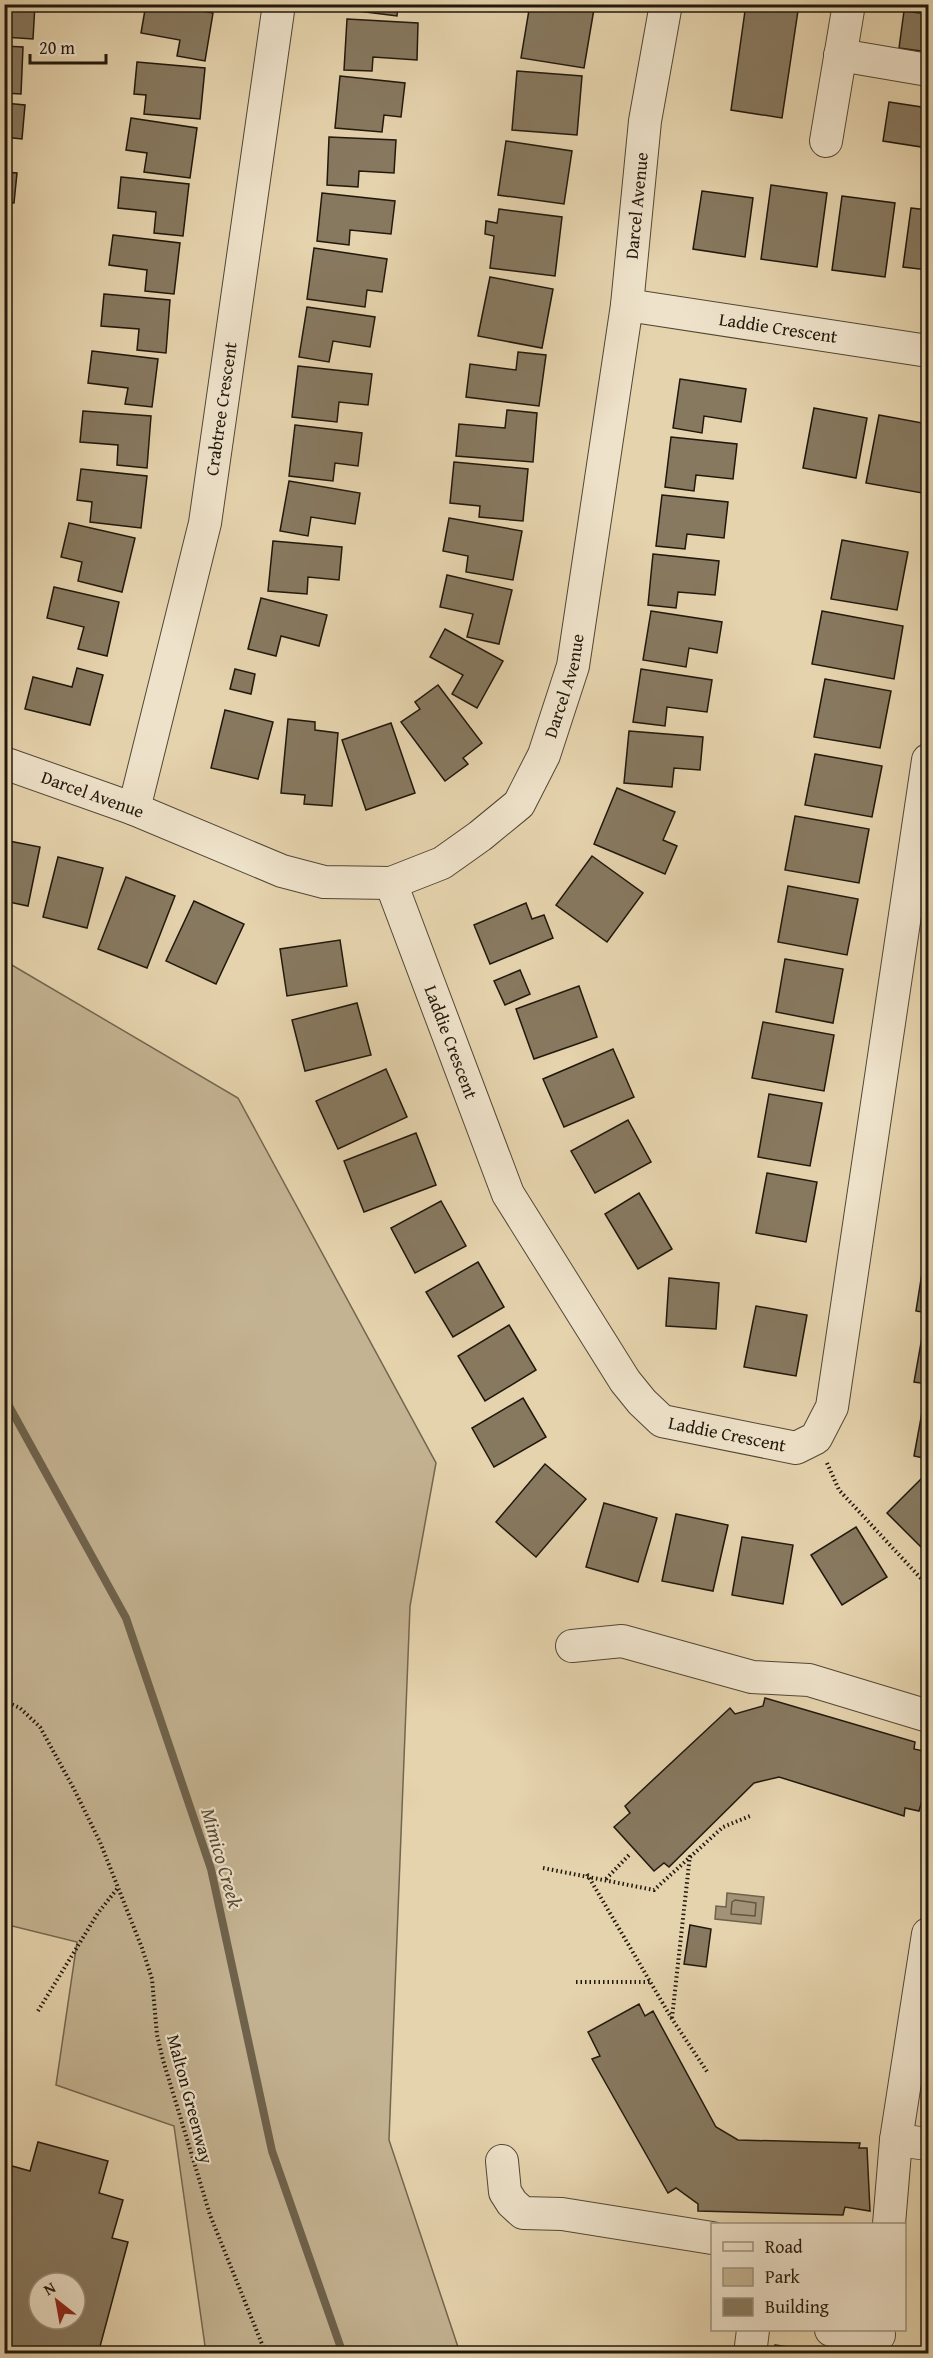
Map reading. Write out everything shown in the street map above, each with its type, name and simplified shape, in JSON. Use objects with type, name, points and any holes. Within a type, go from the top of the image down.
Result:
[{"type":"street","name":"Crabtree Crescent","points":[[134,809],[205,523],[279,4]]},
{"type":"street","name":"Darcel Avenue","points":[[4,763],[134,809],[282,871],[324,882],[391,883],[442,863],[519,804],[544,755],[573,666],[627,305],[645,121],[666,4]]},
{"type":"street","points":[[826,141],[849,4]]},
{"type":"street","points":[[840,55],[928,70]]},
{"type":"street","name":"Laddie Crescent","points":[[627,305],[928,351]]},
{"type":"street","points":[[816,1438],[832,1407],[928,760]]},
{"type":"street","name":"Laddie Crescent","points":[[391,883],[508,1194],[625,1381],[662,1421],[796,1448],[816,1438]]},
{"type":"street","points":[[572,1646],[622,1641],[752,1677],[808,1680],[928,1716]]},
{"type":"street","points":[[889,2223],[896,2140],[928,1934]]},
{"type":"street","points":[[896,2140],[928,2144]]},
{"type":"street","points":[[502,2161],[505,2192],[512,2204],[523,2213],[562,2214],[711,2238]]},
{"type":"street","points":[[750,2354],[753,2331]]},
{"type":"street","points":[[836,2331],[878,2339]]},
{"type":"path","points":[[816,1438],[839,1490],[928,1586]]},
{"type":"path","name":"Malton Greenway","points":[[4,1701],[20,1708],[40,1727],[80,1799],[100,1842],[152,1979],[157,2036],[190,2154],[223,2250],[266,2354]]},
{"type":"path","points":[[543,1868],[654,1890],[723,1827],[750,1816]]},
{"type":"path","points":[[605,1879],[628,1855]]},
{"type":"path","points":[[672,2019],[690,1855]]},
{"type":"path","points":[[587,1875],[672,2019],[708,2073]]},
{"type":"path","points":[[38,2011],[98,1913],[118,1888]]},
{"type":"path","points":[[576,1982],[651,1982]]},
{"type":"green space","points":[[5,961],[238,1098],[436,1463],[410,1606],[389,2140],[460,2353],[206,2353],[174,2126],[56,2085],[77,1942],[4,1924]]},
{"type":"water","points":[[727,1893],[764,1897],[761,1924],[715,1919],[716,1906],[726,1907]]},
{"type":"building","points":[[4,4],[35,4],[33,39],[4,37]]},
{"type":"building","points":[[146,4],[166,4],[213,13],[205,61],[177,56],[180,40],[141,33]]},
{"type":"building","points":[[351,4],[398,4],[397,16],[350,10]]},
{"type":"building","points":[[530,4],[569,4],[594,9],[584,68],[521,58]]},
{"type":"building","points":[[746,4],[799,4],[782,118],[731,110]]},
{"type":"building","points":[[904,11],[928,14],[928,52],[899,48]]},
{"type":"building","points":[[347,19],[418,23],[417,60],[373,57],[372,71],[344,70]]},
{"type":"building","points":[[4,46],[23,47],[21,94],[4,93]]},
{"type":"building","points":[[137,62],[205,68],[200,119],[144,114],[146,95],[134,94]]},
{"type":"building","points":[[517,71],[582,76],[577,135],[512,130]]},
{"type":"building","points":[[340,76],[405,83],[401,117],[384,115],[382,132],[335,128]]},
{"type":"building","points":[[889,102],[928,108],[928,148],[883,141]]},
{"type":"building","points":[[4,103],[25,105],[22,139],[4,137]]},
{"type":"building","points":[[131,118],[197,128],[190,178],[144,172],[147,153],[126,150]]},
{"type":"building","points":[[329,137],[396,140],[394,173],[359,171],[358,187],[327,185]]},
{"type":"building","points":[[506,141],[572,151],[564,204],[498,195]]},
{"type":"building","points":[[4,172],[17,173],[14,203],[4,202]]},
{"type":"building","points":[[121,177],[189,184],[183,236],[154,233],[156,212],[118,208]]},
{"type":"building","points":[[771,185],[827,193],[817,267],[761,259]]},
{"type":"building","points":[[702,191],[753,198],[745,257],[693,249]]},
{"type":"building","points":[[322,193],[395,201],[391,234],[350,230],[349,245],[317,241]]},
{"type":"building","points":[[842,196],[895,203],[885,277],[832,270]]},
{"type":"building","points":[[911,208],[928,210],[928,270],[903,267]]},
{"type":"building","points":[[499,209],[562,217],[555,276],[490,268],[494,236],[485,234],[486,221],[497,223]]},
{"type":"building","points":[[113,235],[180,243],[174,294],[145,291],[147,270],[109,265]]},
{"type":"building","points":[[314,248],[387,259],[382,292],[367,290],[365,307],[307,299]]},
{"type":"building","points":[[490,277],[553,289],[542,348],[478,336]]},
{"type":"building","points":[[104,294],[170,300],[166,353],[137,350],[139,329],[101,326]]},
{"type":"building","points":[[307,307],[375,317],[370,347],[333,341],[329,362],[299,357]]},
{"type":"building","points":[[92,351],[158,359],[152,407],[125,404],[128,388],[88,383]]},
{"type":"building","points":[[518,352],[546,355],[539,406],[466,397],[470,364],[516,370]]},
{"type":"building","points":[[298,366],[372,374],[368,405],[339,402],[337,422],[292,417]]},
{"type":"building","points":[[680,379],[746,389],[741,422],[704,416],[702,433],[673,428]]},
{"type":"building","points":[[814,408],[867,418],[856,478],[803,468]]},
{"type":"building","points":[[507,410],[537,413],[533,462],[456,456],[459,424],[505,428]]},
{"type":"building","points":[[83,411],[151,416],[147,468],[117,465],[118,445],[80,442]]},
{"type":"building","points":[[879,415],[928,424],[928,456],[922,493],[866,483]]},
{"type":"building","points":[[295,425],[362,433],[358,466],[335,463],[333,481],[289,476]]},
{"type":"building","points":[[671,437],[737,444],[733,479],[696,475],[694,491],[665,487]]},
{"type":"building","points":[[454,462],[528,469],[523,521],[479,517],[480,506],[450,503]]},
{"type":"building","points":[[81,469],[147,476],[141,528],[90,522],[92,502],[77,500]]},
{"type":"building","points":[[289,481],[360,493],[355,524],[311,517],[308,536],[280,531]]},
{"type":"building","points":[[662,495],[728,502],[724,538],[687,534],[685,549],[656,546]]},
{"type":"building","points":[[449,518],[522,531],[513,580],[466,572],[468,556],[443,551]]},
{"type":"building","points":[[69,523],[135,538],[122,592],[78,581],[82,562],[61,557]]},
{"type":"building","points":[[842,540],[908,552],[897,610],[831,599]]},
{"type":"building","points":[[273,541],[342,547],[339,580],[308,577],[307,594],[268,591]]},
{"type":"building","points":[[653,554],[719,561],[715,595],[678,592],[676,608],[648,605]]},
{"type":"building","points":[[447,575],[512,590],[499,644],[467,637],[473,614],[440,607]]},
{"type":"building","points":[[54,587],[119,602],[107,656],[78,649],[84,627],[47,618]]},
{"type":"building","points":[[261,598],[327,615],[319,646],[281,636],[276,656],[248,649]]},
{"type":"building","points":[[651,611],[722,622],[717,653],[689,648],[686,667],[643,660]]},
{"type":"building","points":[[822,611],[903,626],[894,679],[812,664]]},
{"type":"building","points":[[445,629],[503,661],[477,708],[452,694],[463,675],[430,657]]},
{"type":"building","points":[[77,668],[103,675],[90,725],[25,709],[33,677],[72,687]]},
{"type":"building","points":[[235,669],[255,674],[251,694],[230,689]]},
{"type":"building","points":[[641,669],[712,680],[707,712],[667,707],[665,726],[633,722]]},
{"type":"building","points":[[825,679],[891,691],[880,748],[814,737]]},
{"type":"building","points":[[438,685],[482,743],[463,758],[468,764],[445,781],[401,722],[420,709],[415,702]]},
{"type":"building","points":[[225,710],[273,722],[258,779],[211,768]]},
{"type":"building","points":[[288,719],[315,722],[315,730],[338,733],[332,806],[304,804],[305,795],[281,793]]},
{"type":"building","points":[[391,723],[415,793],[366,810],[342,740]]},
{"type":"building","points":[[629,731],[703,737],[700,770],[674,768],[672,787],[624,783]]},
{"type":"building","points":[[815,754],[882,766],[872,817],[805,805]]},
{"type":"building","points":[[617,788],[675,812],[663,840],[677,846],[665,874],[594,844]]},
{"type":"building","points":[[795,816],[869,829],[859,883],[785,870]]},
{"type":"building","points":[[4,840],[40,847],[28,906],[4,901]]},
{"type":"building","points":[[592,856],[643,893],[607,942],[556,905]]},
{"type":"building","points":[[58,857],[103,868],[87,928],[43,917]]},
{"type":"building","points":[[126,877],[175,896],[147,968],[98,949]]},
{"type":"building","points":[[788,886],[858,899],[847,955],[778,942]]},
{"type":"building","points":[[194,901],[244,924],[216,984],[166,961]]},
{"type":"building","points":[[526,903],[532,919],[544,915],[553,938],[490,964],[474,925]]},
{"type":"building","points":[[340,940],[347,986],[287,996],[280,949]]},
{"type":"building","points":[[785,959],[843,969],[833,1023],[776,1012]]},
{"type":"building","points":[[520,970],[530,994],[505,1005],[494,981]]},
{"type":"building","points":[[579,986],[597,1037],[534,1059],[516,1009]]},
{"type":"building","points":[[357,1003],[371,1055],[305,1071],[292,1020]]},
{"type":"building","points":[[763,1022],[834,1035],[824,1091],[752,1078]]},
{"type":"building","points":[[613,1049],[634,1097],[564,1127],[543,1079]]},
{"type":"building","points":[[386,1069],[407,1117],[338,1149],[316,1101]]},
{"type":"building","points":[[769,1094],[822,1103],[810,1166],[758,1157]]},
{"type":"building","points":[[628,1120],[651,1162],[595,1193],[571,1151]]},
{"type":"building","points":[[416,1133],[436,1185],[364,1212],[344,1161]]},
{"type":"building","points":[[767,1173],[817,1182],[806,1242],[756,1233]]},
{"type":"building","points":[[639,1193],[672,1249],[638,1269],[605,1214]]},
{"type":"building","points":[[441,1201],[466,1246],[415,1273],[391,1228]]},
{"type":"building","points":[[928,1204],[928,1240],[923,1239]]},
{"type":"building","points":[[925,1254],[928,1255],[928,1313],[916,1311]]},
{"type":"building","points":[[478,1262],[504,1307],[453,1337],[426,1292]]},
{"type":"building","points":[[669,1278],[719,1283],[716,1329],[666,1326]]},
{"type":"building","points":[[756,1306],[807,1315],[796,1376],[744,1367]]},
{"type":"building","points":[[509,1325],[536,1370],[485,1401],[458,1356]]},
{"type":"building","points":[[924,1326],[928,1327],[928,1384],[914,1382]]},
{"type":"building","points":[[925,1396],[928,1396],[928,1459],[914,1456]]},
{"type":"building","points":[[523,1398],[546,1437],[494,1467],[472,1428]]},
{"type":"building","points":[[545,1464],[586,1499],[536,1557],[496,1522]]},
{"type":"building","points":[[926,1474],[928,1476],[928,1554],[887,1513]]},
{"type":"building","points":[[604,1503],[657,1518],[638,1582],[586,1567]]},
{"type":"building","points":[[676,1514],[728,1525],[713,1591],[662,1581]]},
{"type":"building","points":[[856,1527],[887,1577],[842,1605],[811,1555]]},
{"type":"building","points":[[742,1537],[793,1545],[783,1604],[732,1595]]},
{"type":"building","points":[[765,1698],[915,1742],[914,1749],[928,1752],[928,1780],[919,1811],[905,1808],[904,1816],[779,1777],[754,1783],[669,1867],[664,1863],[654,1871],[614,1827],[630,1813],[625,1806],[730,1708],[735,1714],[763,1706]]},
{"type":"building","points":[[690,1925],[711,1929],[706,1967],[684,1964]]},
{"type":"building","points":[[639,2004],[645,2016],[653,2011],[716,2127],[738,2140],[860,2143],[859,2148],[867,2148],[870,2211],[845,2207],[843,2215],[698,2211],[698,2204],[676,2188],[668,2193],[592,2059],[600,2056],[588,2032]]},
{"type":"building","points":[[38,2142],[108,2161],[99,2193],[123,2200],[112,2238],[128,2242],[98,2354],[4,2354],[4,2194],[12,2166],[30,2171]]},
{"type":"building","points":[[775,2345],[840,2354],[774,2354]]},
{"type":"waterway","name":"Mimico Creek","points":[[4,1397],[126,1618],[211,1869],[272,2151],[343,2354]]}]
